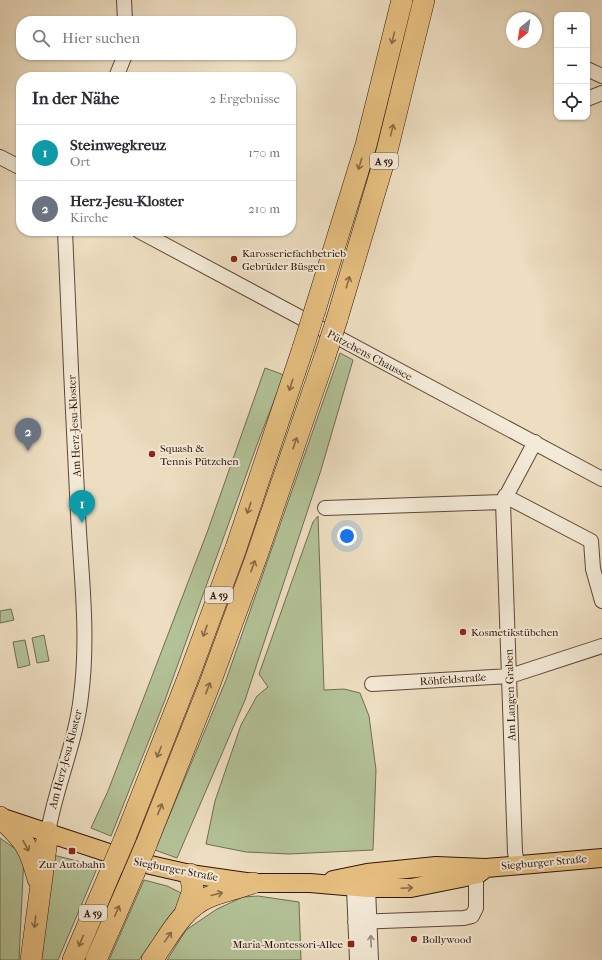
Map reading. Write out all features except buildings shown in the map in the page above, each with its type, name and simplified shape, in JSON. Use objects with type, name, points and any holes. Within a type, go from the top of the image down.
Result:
[{"type":"highway","name":"A 59","points":[[73,960],[125,838],[188,678],[233,555],[315,310],[366,145],[402,0]]},
{"type":"highway","name":"A 59","points":[[96,960],[146,845],[209,686],[256,558],[337,319],[387,151],[424,0]]},
{"type":"highway","points":[[0,817],[23,840],[32,856],[40,883]]},
{"type":"highway","points":[[30,960],[48,832]]},
{"type":"highway","points":[[152,960],[185,914],[193,890],[190,874]]},
{"type":"highway","points":[[185,914],[209,896],[253,883]]},
{"type":"main road","name":"Siegburger Straße","points":[[0,817],[132,861],[190,874],[253,883],[363,883],[411,888],[436,884],[480,869],[517,864],[602,858]]},
{"type":"street","points":[[124,0],[125,16]]},
{"type":"street","points":[[118,72],[122,60]]},
{"type":"street","points":[[590,70],[602,76]]},
{"type":"street","points":[[590,98],[602,93]]},
{"type":"street","points":[[0,157],[16,165]]},
{"type":"street","name":"Am Herz-Jesu-Kloster","points":[[48,832],[53,803],[76,727],[81,696],[84,652],[85,613],[78,515],[65,236]]},
{"type":"street","name":"Pützchens Chaussee","points":[[148,236],[602,479]]},
{"type":"street","points":[[504,499],[535,442]]},
{"type":"street","points":[[325,508],[504,499],[591,541],[593,569],[602,601]]},
{"type":"street","name":"Am Langen Graben","points":[[504,499],[514,844],[517,864]]},
{"type":"street","name":"Röhfeldstraße","points":[[372,684],[510,676],[601,650]]},
{"type":"street","points":[[355,922],[464,918],[472,916],[476,908],[480,869]]},
{"type":"street","points":[[363,883],[370,922],[371,960]]},
{"type":"street","points":[[357,960],[355,922],[363,883]]},
{"type":"green space","points":[[340,353],[353,360],[321,470],[245,700],[177,858],[155,850],[226,680]]},
{"type":"green space","points":[[265,368],[284,375],[258,442],[165,700],[111,836],[91,828],[108,791],[208,530]]},
{"type":"green space","points":[[318,516],[324,690],[344,689],[360,693],[369,716],[376,770],[373,850],[289,854],[246,852],[206,844],[215,801],[241,725],[257,696],[268,687],[259,674],[313,522]]},
{"type":"green space","points":[[11,609],[14,620],[0,623],[0,611]]},
{"type":"green space","points":[[44,635],[49,661],[37,663],[32,638]]},
{"type":"green space","points":[[25,640],[30,665],[18,668],[13,642]]},
{"type":"green space","points":[[0,838],[24,855],[19,960],[0,960]]},
{"type":"green space","points":[[53,855],[98,866],[58,960],[38,960]]},
{"type":"green space","points":[[144,880],[167,886],[185,895],[139,960],[109,960]]},
{"type":"green space","points":[[258,896],[299,902],[301,960],[167,960],[186,930],[217,909],[243,897]]},
{"type":"place","name":"Karosseriefachbetrieb Gebrüder Büsgen","points":[[234,259]]},
{"type":"place","name":"Herz-Jesu-Kloster","points":[[28,451]]},
{"type":"place","name":"Squash & Tennis Pützchen","points":[[152,454]]},
{"type":"place","name":"Steinwegkreuz","points":[[82,523]]},
{"type":"place","name":"Kosmetikstübchen","points":[[463,632]]},
{"type":"place","name":"Zur Autobahn","points":[[72,851]]},
{"type":"place","name":"Bollywood","points":[[414,939]]},
{"type":"place","name":"Maria-Montessori-Allee","points":[[351,944]]}]
